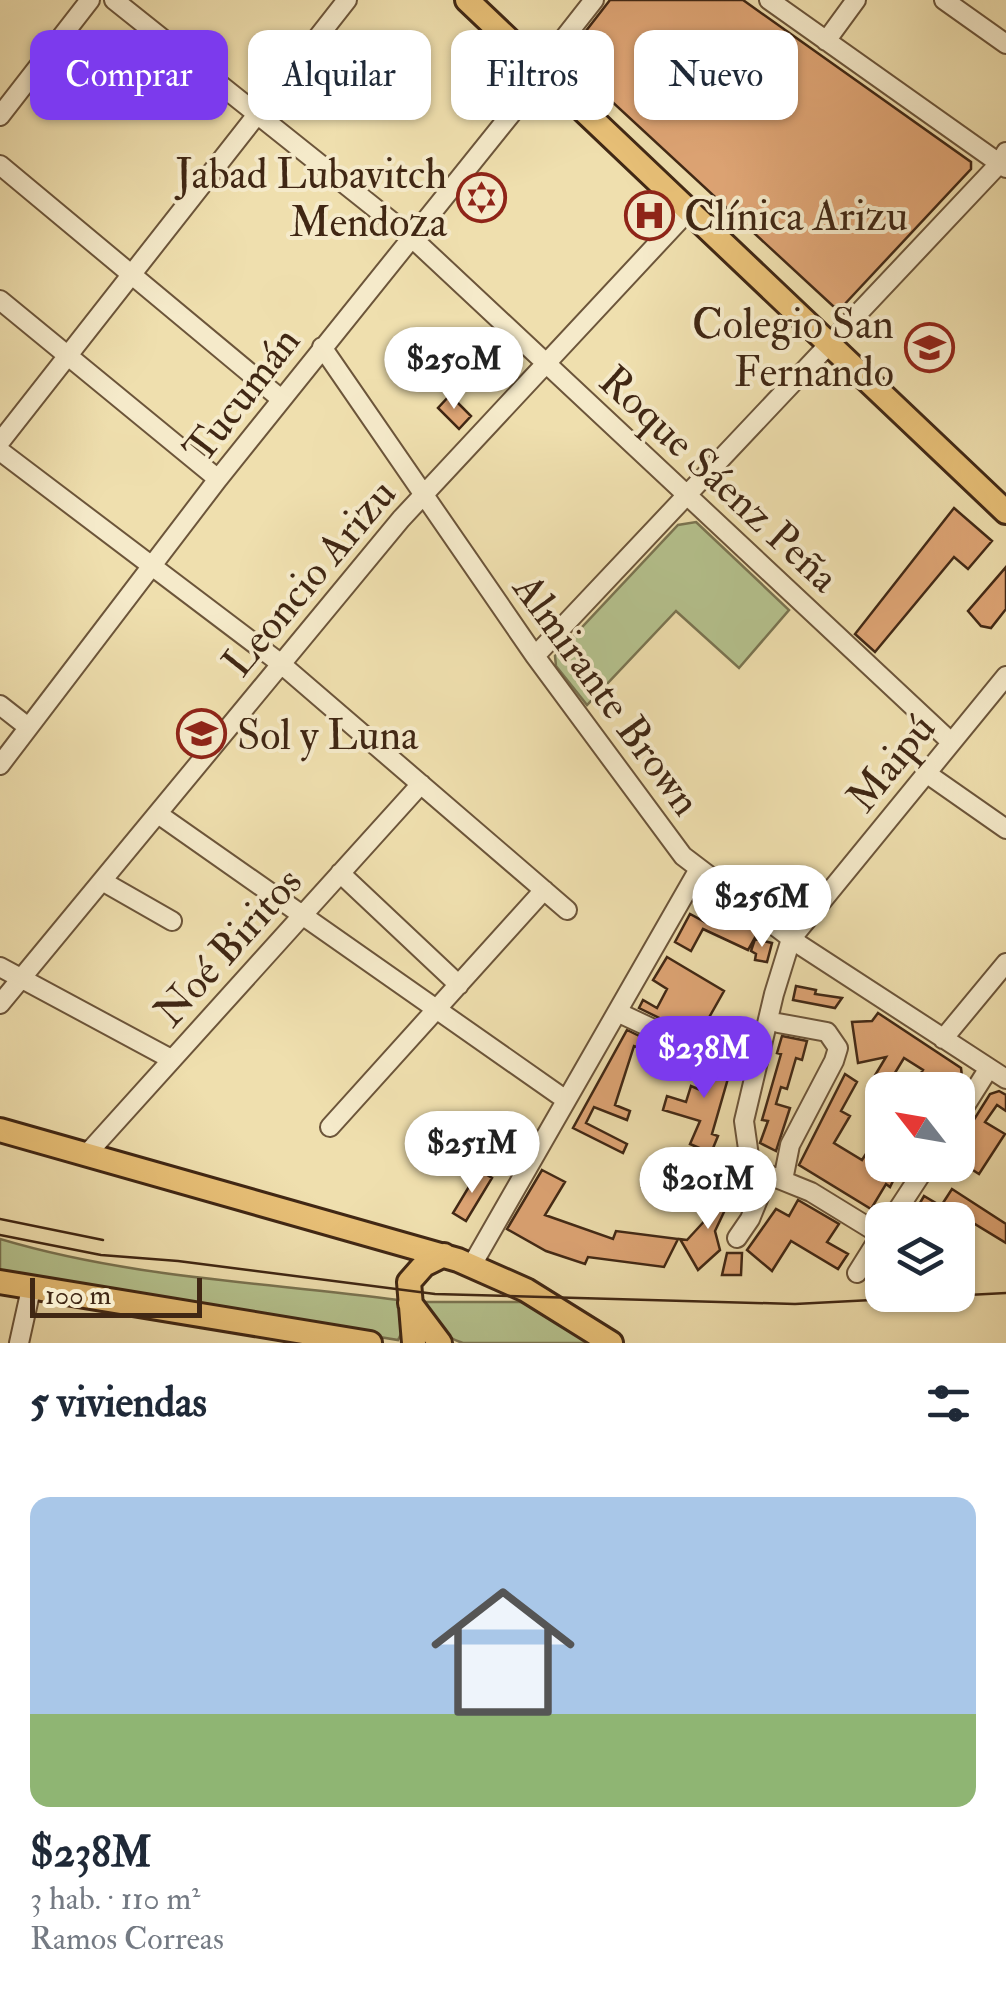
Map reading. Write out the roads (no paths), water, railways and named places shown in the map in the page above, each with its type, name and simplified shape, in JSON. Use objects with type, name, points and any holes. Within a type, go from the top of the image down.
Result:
[{"type":"main road","points":[[467,0],[499,30]]},
{"type":"main road","points":[[593,120],[1006,512]]},
{"type":"main road","points":[[0,1130],[444,1255],[531,1293],[611,1343]]},
{"type":"main road","points":[[414,1343],[409,1282],[444,1255]]},
{"type":"main road","points":[[0,1282],[258,1335],[370,1343]]},
{"type":"main road","points":[[408,1300],[440,1343]]},
{"type":"street","points":[[0,116],[90,0]]},
{"type":"street","name":"Roque Sáenz Peña","points":[[114,0],[248,105]]},
{"type":"street","points":[[323,30],[347,0]]},
{"type":"street","name":"Tucumán","points":[[572,30],[594,0]]},
{"type":"street","points":[[535,656],[1004,161],[769,0]]},
{"type":"street","points":[[826,40],[856,0]]},
{"type":"street","points":[[944,0],[1006,44]]},
{"type":"street","points":[[0,442],[252,120]]},
{"type":"street","name":"Roque Sáenz Peña","points":[[267,120],[410,236],[951,742]]},
{"type":"street","name":"Tucumán","points":[[0,765],[280,399],[503,120]]},
{"type":"street","points":[[0,164],[280,399]]},
{"type":"street","name":"Leoncio Arizu","points":[[0,1004],[422,495],[688,210]]},
{"type":"street","points":[[0,300],[218,479]]},
{"type":"street","name":"Almirante Brown","points":[[322,348],[535,656],[670,840],[699,869],[795,942],[998,1073]]},
{"type":"street","points":[[0,450],[280,663],[566,910]]},
{"type":"street","name":"Maipú","points":[[795,942],[1006,676]]},
{"type":"street","points":[[988,698],[1006,711]]},
{"type":"street","points":[[0,705],[28,727]]},
{"type":"street","points":[[926,773],[1006,829]]},
{"type":"street","name":"Noé Biritos","points":[[86,1154],[421,784]]},
{"type":"street","points":[[158,814],[566,1100]]},
{"type":"street","points":[[472,1265],[699,869]]},
{"type":"street","points":[[340,873],[459,984]]},
{"type":"street","points":[[102,881],[172,920]]},
{"type":"street","points":[[330,1127],[544,890]]},
{"type":"street","points":[[745,1134],[778,1023],[795,942]]},
{"type":"street","points":[[795,942],[774,994],[744,1121],[750,1163],[865,1220]]},
{"type":"street","points":[[944,1039],[1006,963]]},
{"type":"street","points":[[0,966],[172,1059]]},
{"type":"street","points":[[617,1012],[690,1046]]},
{"type":"street","points":[[738,1238],[776,1178],[838,1048],[826,1032],[778,1023]]},
{"type":"street","points":[[975,1099],[998,1073]]},
{"type":"street","points":[[856,1273],[865,1260]]},
{"type":"street","points":[[19,1343],[32,1289]]},
{"type":"tram line","points":[[0,1219],[103,1240]]},
{"type":"tram line","points":[[0,1235],[101,1255],[435,1294],[795,1304],[1006,1293]]},
{"type":"place","name":"Jabad Lubavitch Mendoza","points":[[482,197]]},
{"type":"place","name":"Clínica Arizu","points":[[649,215]]},
{"type":"place","name":"Colegio San Fernando","points":[[929,347]]},
{"type":"place","name":"Sol y Luna","points":[[202,734]]}]
